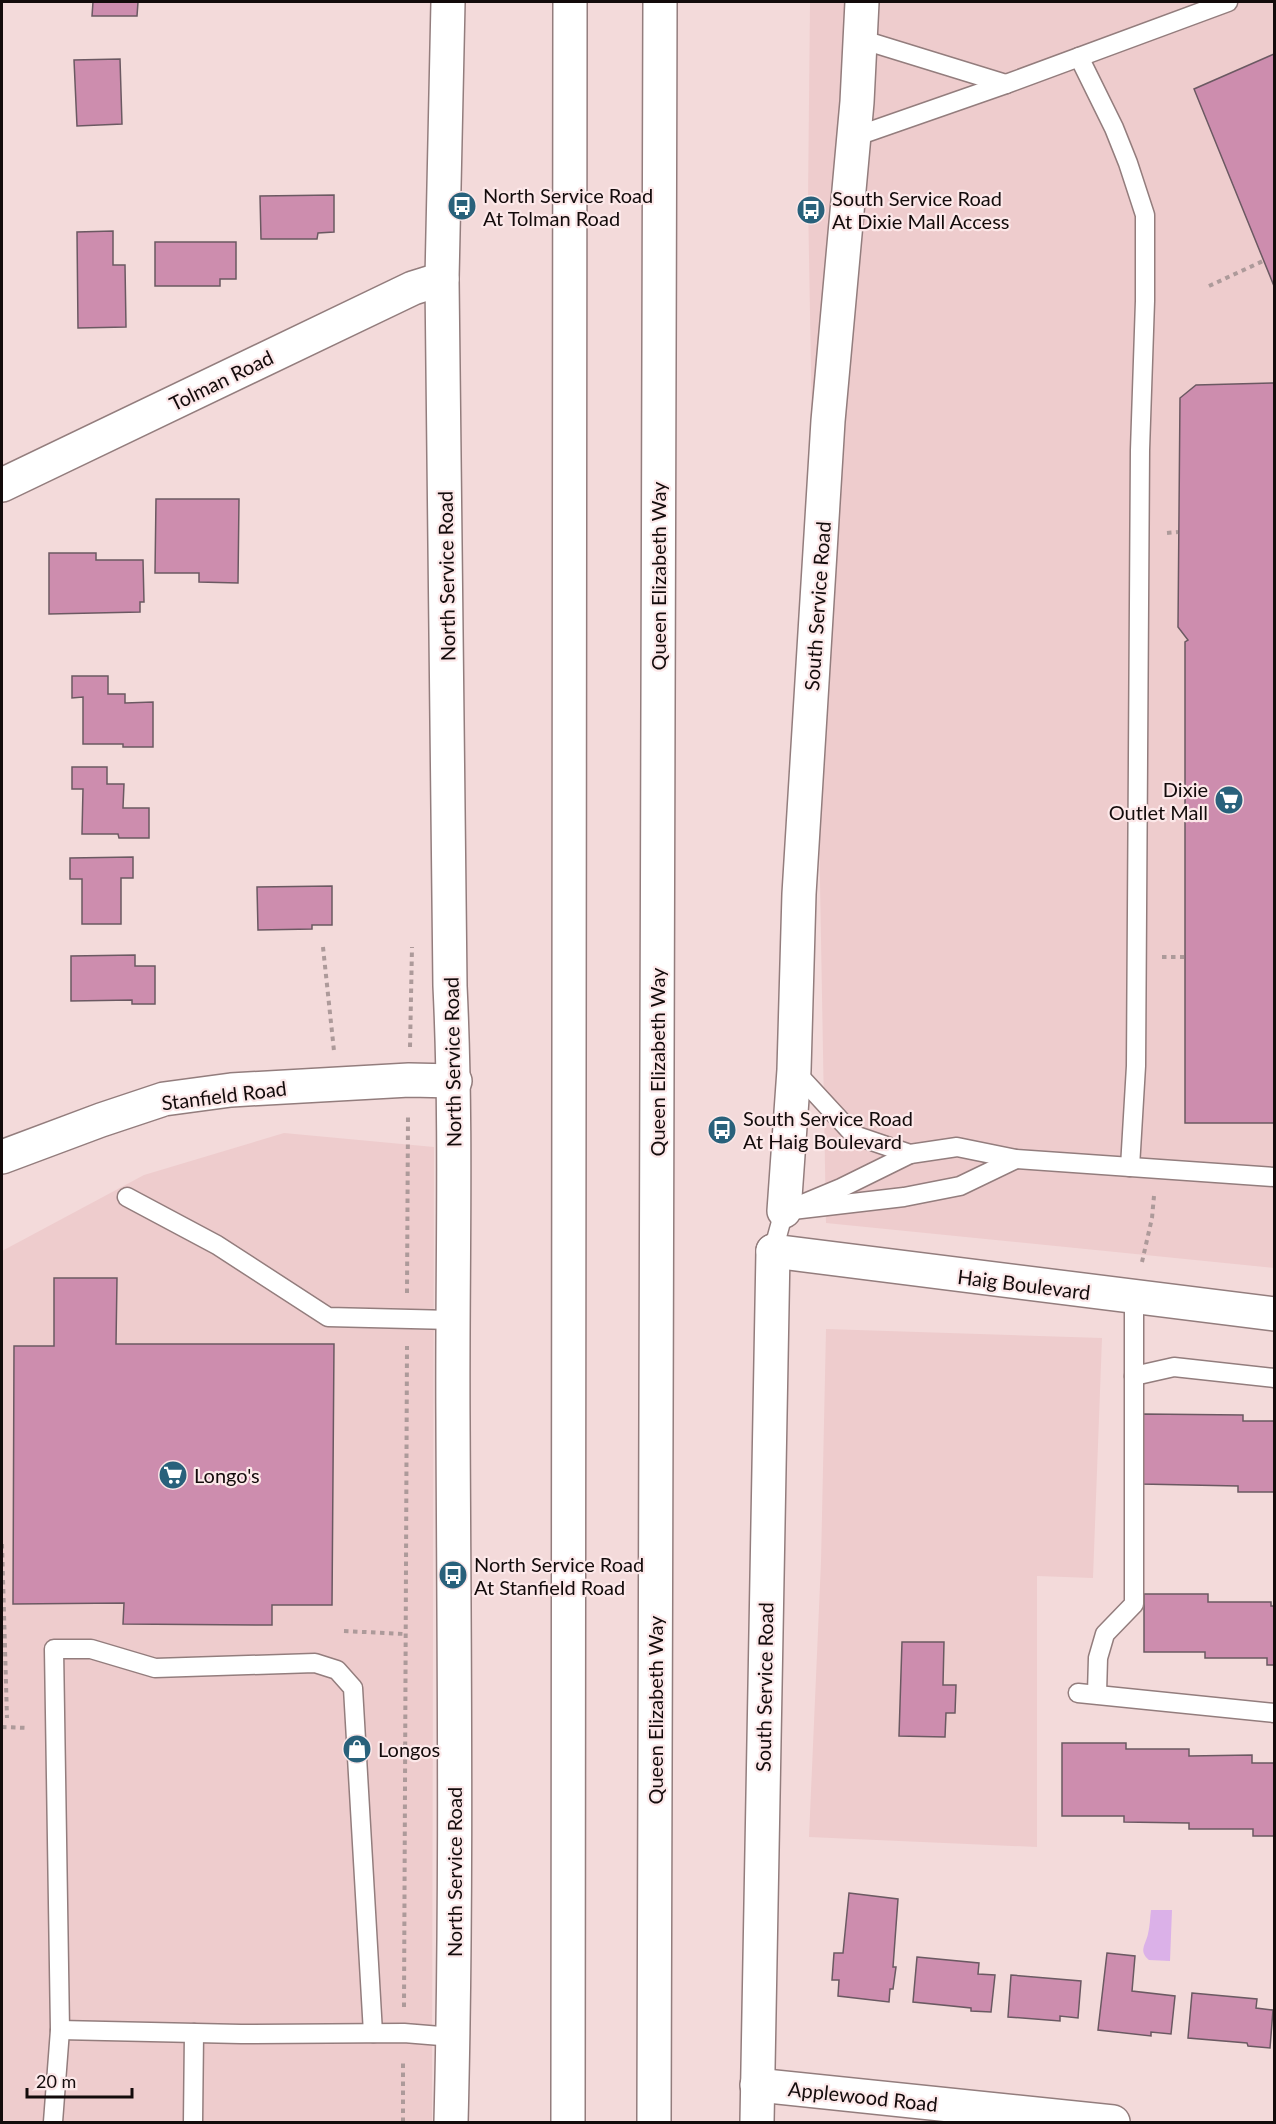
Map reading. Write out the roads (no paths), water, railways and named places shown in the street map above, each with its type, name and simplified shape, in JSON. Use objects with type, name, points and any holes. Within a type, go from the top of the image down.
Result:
[{"type":"main road","name":"North Service Road","points":[[448,2],[442,279],[450,986],[455,1081],[452,1320],[454,1743],[451,2122]]},
{"type":"main road","points":[[568,2122],[570,2]]},
{"type":"main road","name":"Queen Elizabeth Way","points":[[654,2122],[660,2]]},
{"type":"main road","name":"South Service Road","points":[[784,1211],[794,1070],[799,894],[828,421],[854,137],[862,2]]},
{"type":"main road","name":"Tolman Road","points":[[2,485],[413,288],[442,279]]},
{"type":"main road","name":"Stanfield Road","points":[[2,1157],[164,1099],[231,1090],[409,1080],[455,1081]]},
{"type":"main road","name":"South Service Road","points":[[757,2122],[773,1251]]},
{"type":"main road","name":"Haig Boulevard","points":[[773,1251],[1275,1314]]},
{"type":"main road","name":"Applewood Road","points":[[757,2085],[1113,2122]]},
{"type":"lane","points":[[854,137],[1006,84],[1227,2]]},
{"type":"lane","points":[[860,39],[1006,84]]},
{"type":"lane","points":[[1079,57],[1118,137],[1145,215],[1145,301],[1140,450],[1136,1066],[1130,1167]]},
{"type":"lane","points":[[794,1070],[854,1135],[910,1154]]},
{"type":"lane","points":[[784,1211],[841,1188],[910,1154],[957,1147],[1016,1159],[1275,1176]]},
{"type":"lane","points":[[784,1211],[904,1197],[960,1186],[1016,1159]]},
{"type":"lane","points":[[127,1197],[217,1245],[328,1317],[452,1320]]},
{"type":"lane","points":[[773,1251],[784,1211]]},
{"type":"lane","points":[[1097,1694],[1098,1658],[1105,1634],[1134,1604],[1134,1298]]},
{"type":"lane","points":[[1134,1376],[1174,1367],[1275,1378]]},
{"type":"lane","points":[[52,2122],[60,2030],[54,1649],[91,1649],[155,1668],[315,1663],[337,1670],[353,1688],[373,2033]]},
{"type":"lane","points":[[1078,1693],[1275,1713]]},
{"type":"lane","points":[[60,2030],[373,2033],[453,2037]]},
{"type":"lane","points":[[193,2122],[194,2033]]},
{"type":"place","name":"North Service Road At Tolman Road","points":[[462,206]]},
{"type":"place","name":"South Service Road At Dixie Mall Access","points":[[811,210]]},
{"type":"place","name":"Dixie Outlet Mall","points":[[1229,800]]},
{"type":"place","name":"South Service Road At Haig Boulevard","points":[[722,1130]]},
{"type":"place","name":"Longo's","points":[[173,1475]]},
{"type":"place","name":"North Service Road At Stanfield Road","points":[[453,1575]]},
{"type":"place","name":"Longos","points":[[357,1749]]}]
